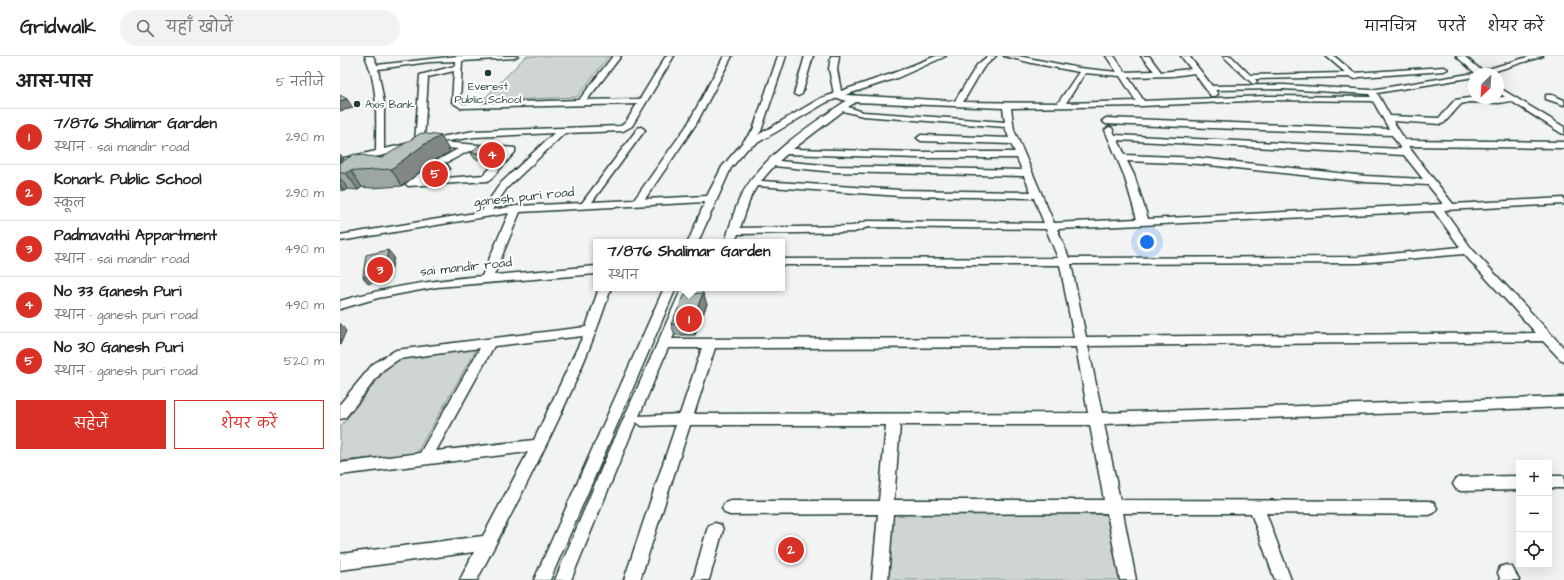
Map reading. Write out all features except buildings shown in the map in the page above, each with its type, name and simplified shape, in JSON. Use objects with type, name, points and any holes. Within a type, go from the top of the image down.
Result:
[{"type":"street","points":[[369,56],[375,67],[379,82],[380,152]]},
{"type":"street","points":[[375,67],[459,58],[514,56]]},
{"type":"street","points":[[580,104],[617,56]]},
{"type":"street","points":[[340,162],[422,143],[474,134],[623,128],[629,124],[670,56]]},
{"type":"street","points":[[638,202],[692,124],[728,56]]},
{"type":"street","points":[[694,239],[711,198],[727,167],[757,131],[782,56]]},
{"type":"street","points":[[798,94],[809,56]]},
{"type":"street","points":[[835,56],[833,69],[838,95],[864,114],[1009,125]]},
{"type":"street","points":[[744,147],[824,100],[894,76],[942,56]]},
{"type":"street","points":[[957,104],[980,67],[992,56]]},
{"type":"street","points":[[1008,56],[1083,71],[1124,76],[1157,73],[1178,74],[1197,70]]},
{"type":"street","points":[[1110,56],[1142,104]]},
{"type":"street","points":[[1145,56],[1158,70],[1157,73]]},
{"type":"street","points":[[1185,56],[1197,70],[1218,100]]},
{"type":"street","points":[[1227,56],[1260,88]]},
{"type":"street","points":[[1330,56],[1374,95],[1406,152],[1450,207]]},
{"type":"street","points":[[1461,57],[1472,56]]},
{"type":"street","points":[[1498,68],[1539,56]]},
{"type":"street","points":[[1461,57],[1471,68]]},
{"type":"street","points":[[459,58],[456,102],[461,106],[580,104],[643,101]]},
{"type":"street","points":[[422,143],[424,75],[458,68]]},
{"type":"street","points":[[1248,77],[1353,75],[1444,69]]},
{"type":"street","points":[[1061,106],[1066,95],[1083,71]]},
{"type":"street","points":[[731,239],[747,196],[755,183],[786,151],[848,102],[1061,106],[1374,95],[1468,76]]},
{"type":"street","points":[[1210,88],[1306,87],[1374,95]]},
{"type":"street","points":[[1504,92],[1564,131]]},
{"type":"street","points":[[1549,97],[1563,101]]},
{"type":"street","points":[[1387,118],[1441,121],[1458,102],[1469,100],[1499,101],[1513,98]]},
{"type":"street","points":[[1102,105],[1111,137],[1129,175],[1143,221]]},
{"type":"street","points":[[1007,106],[1009,125],[1014,141],[1029,173],[1065,261],[1128,580]]},
{"type":"street","points":[[1106,121],[1394,132]]},
{"type":"street","points":[[586,204],[641,130]]},
{"type":"street","points":[[485,213],[503,186],[562,131]]},
{"type":"street","points":[[1111,137],[1406,152]]},
{"type":"street","points":[[921,138],[1014,141]]},
{"type":"street","points":[[422,143],[467,148],[512,150],[487,178],[411,184],[440,163],[467,148]]},
{"type":"street","points":[[1401,143],[1564,145]]},
{"type":"street","points":[[786,151],[919,155],[1021,155]]},
{"type":"street","points":[[1122,158],[1200,161],[1365,179],[1430,182]]},
{"type":"street","points":[[773,163],[835,170],[1029,173]]},
{"type":"street","points":[[755,183],[900,193],[1038,195]]},
{"type":"street","name":"ganesh puri road","points":[[340,238],[516,209],[711,198]]},
{"type":"street","points":[[734,231],[854,229],[867,224],[1050,226],[1143,221],[1228,219],[1564,201]]},
{"type":"street","points":[[1436,207],[1467,250],[1564,356]]},
{"type":"street","points":[[487,278],[516,209]]},
{"type":"street","points":[[785,262],[1359,260],[1467,250]]},
{"type":"street","name":"sai mandir road","points":[[340,305],[377,294],[437,283],[593,270]]},
{"type":"street","points":[[468,580],[539,445],[591,331],[603,291]]},
{"type":"street","points":[[542,580],[669,291]]},
{"type":"street","points":[[563,580],[662,344],[687,291]]},
{"type":"street","points":[[340,414],[378,366],[396,355],[490,342],[591,331]]},
{"type":"street","points":[[662,344],[1081,342],[1546,337]]},
{"type":"street","points":[[424,459],[490,342]]},
{"type":"street","points":[[632,580],[710,344]]},
{"type":"street","points":[[642,420],[1096,419],[1564,402]]},
{"type":"street","points":[[880,580],[893,420]]},
{"type":"street","points":[[340,469],[539,445]]},
{"type":"street","points":[[1552,482],[1564,482]]},
{"type":"street","points":[[1461,484],[1516,483]]},
{"type":"street","points":[[1256,506],[1283,580]]},
{"type":"street","points":[[730,508],[1256,506],[1429,508]]},
{"type":"street","points":[[701,580],[715,530]]},
{"type":"street","points":[[340,562],[488,543]]},
{"type":"shaded area","points":[[526,56],[609,56],[577,97],[482,101]]},
{"type":"shaded area","points":[[477,348],[416,454],[340,461],[340,427],[395,358]]},
{"type":"shaded area","points":[[1114,507],[1128,580],[880,580],[886,508]]},
{"type":"place","name":"Everest Public School","points":[[488,73]]},
{"type":"place","name":"Axis Bank","points":[[357,104]]},
{"type":"place","name":"No 33 Ganesh Puri","points":[[492,155]]},
{"type":"place","name":"No 30 Ganesh Puri","points":[[435,174]]},
{"type":"place","name":"Padmavathi Appartment","points":[[380,270]]},
{"type":"place","name":"7/876 Shalimar Garden","points":[[689,319]]},
{"type":"place","name":"Konark Public School","points":[[791,550]]}]
